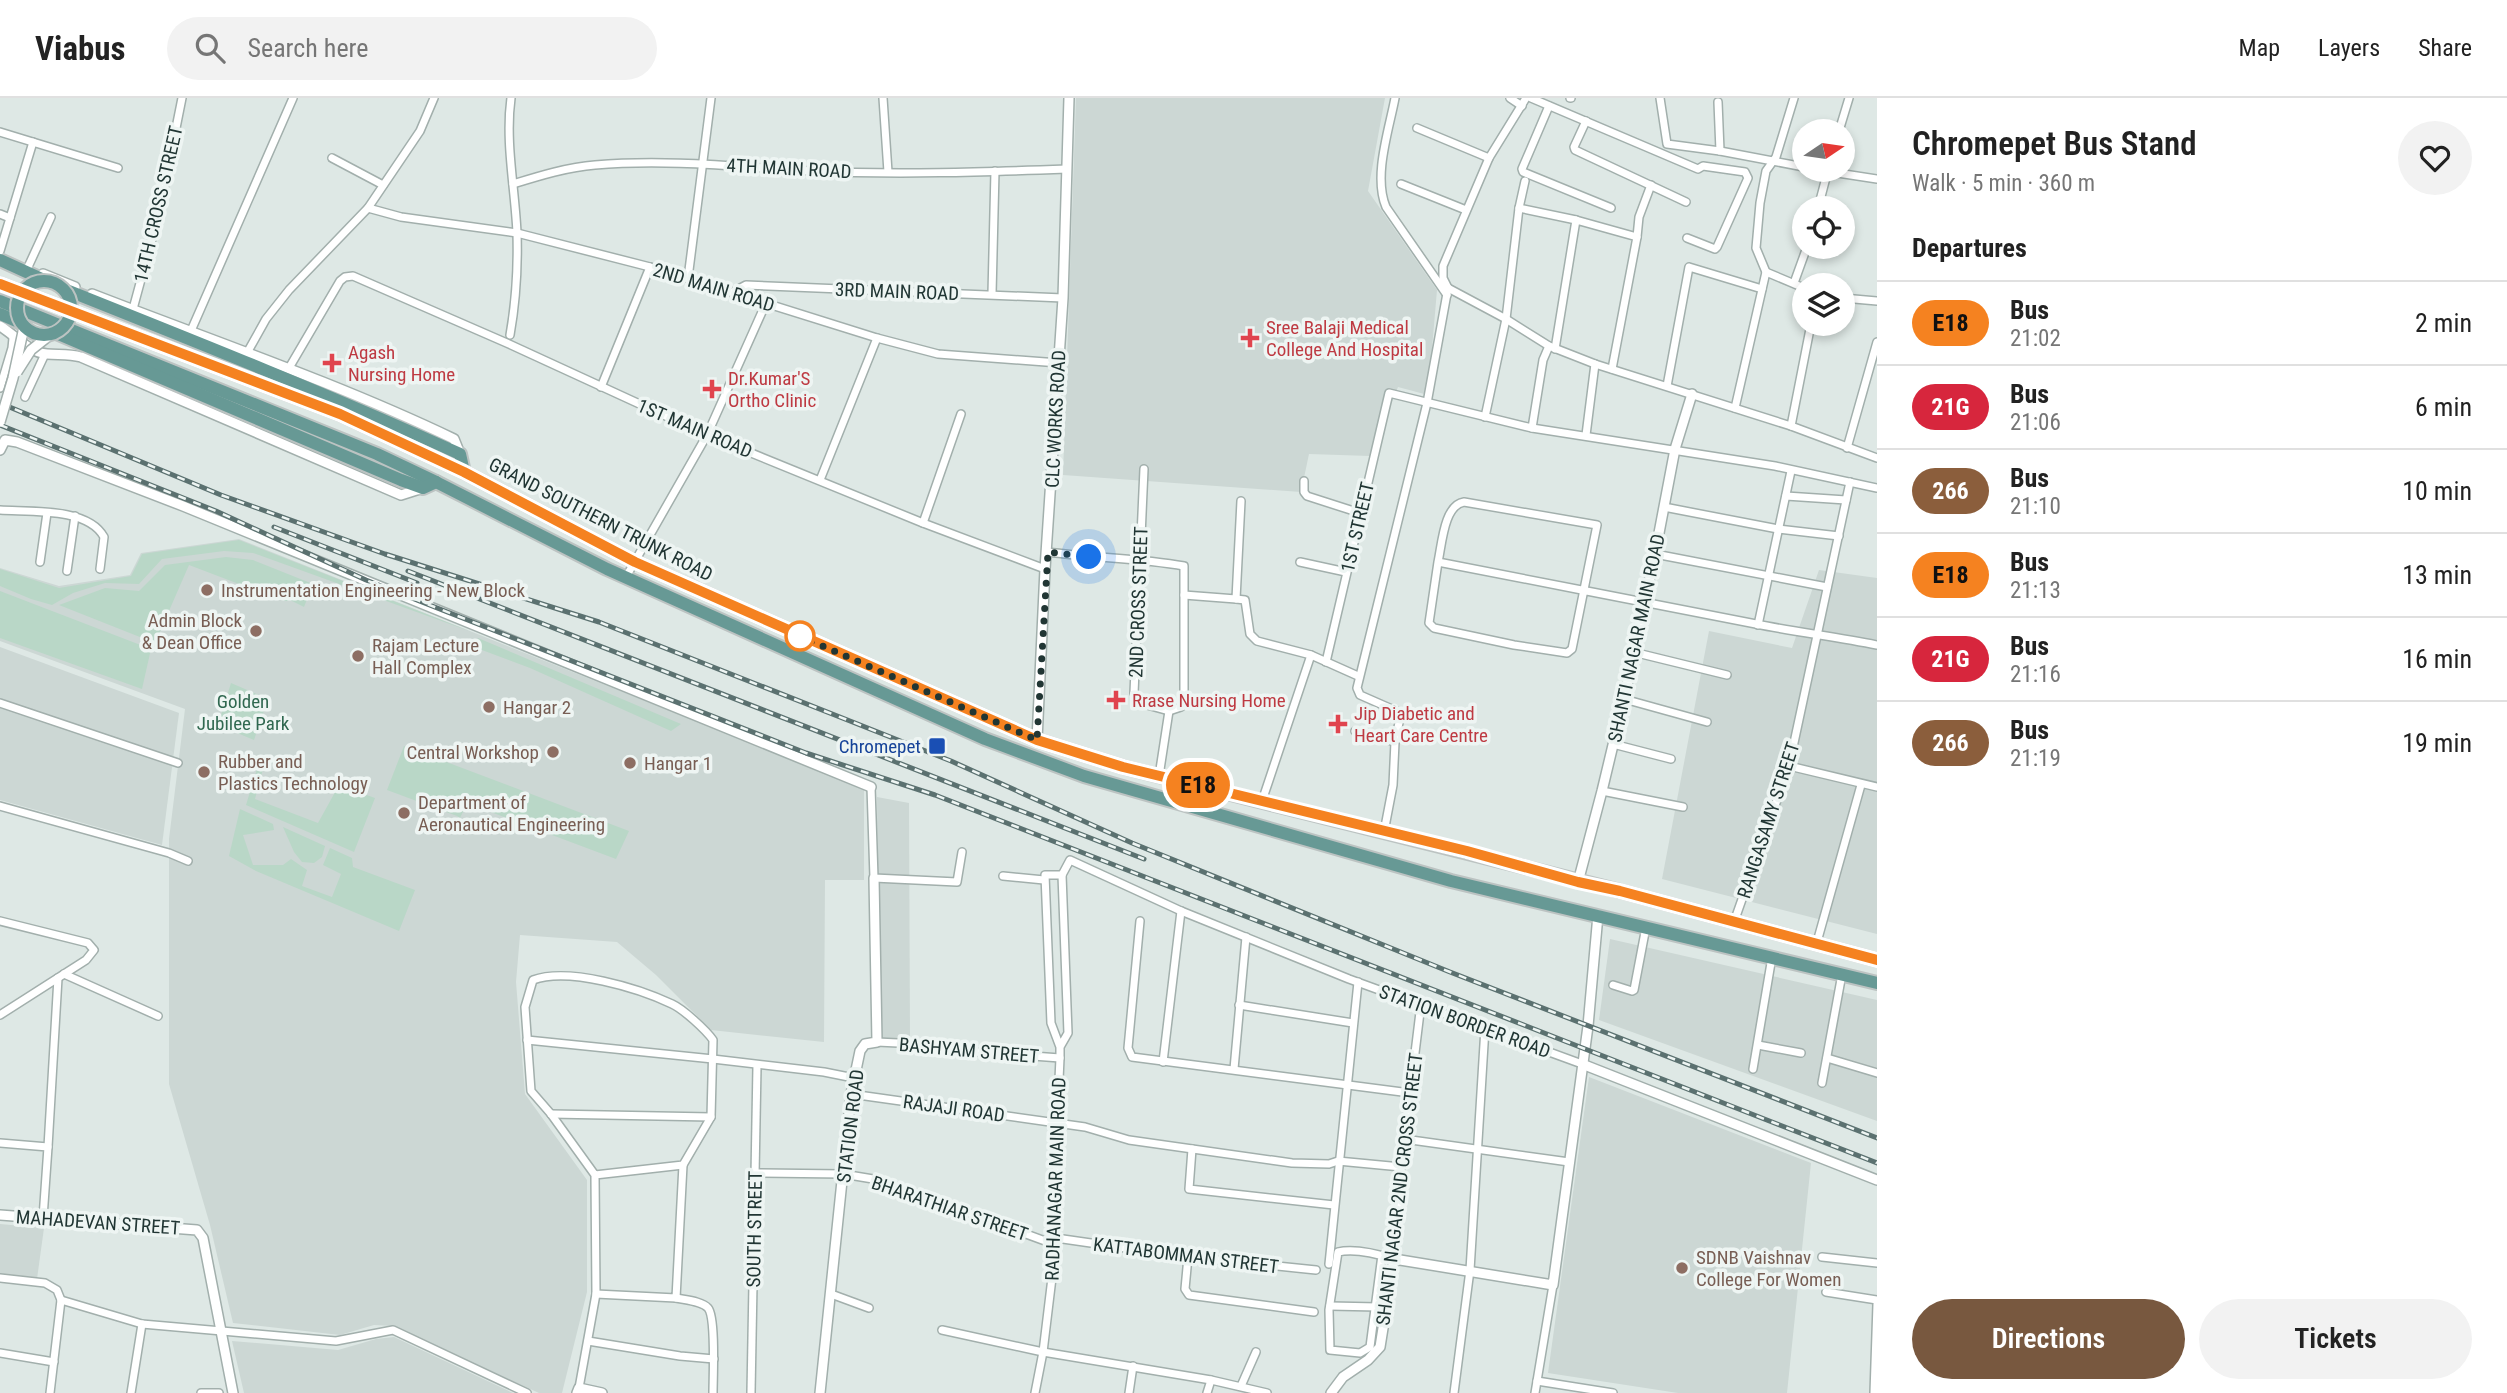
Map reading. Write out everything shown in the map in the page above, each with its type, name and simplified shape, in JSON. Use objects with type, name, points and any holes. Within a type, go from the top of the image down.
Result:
[{"type":"main road","points":[[0,260],[64,289],[328,395],[460,454],[464,472]]},
{"type":"main road","points":[[23,325],[17,307],[23,291],[37,282],[46,281]]},
{"type":"main road","name":"GRAND SOUTHERN TRUNK ROAD","points":[[0,284],[340,414],[464,472],[635,562],[1037,740],[1159,776],[1467,851],[1877,960]]},
{"type":"main road","points":[[53,334],[63,328],[71,313],[69,296],[64,289]]},
{"type":"main road","name":"GRAND SOUTHERN TRUNK ROAD","points":[[0,301],[377,454],[626,577],[985,739],[1095,780],[1451,881],[1877,983]]},
{"type":"main road","points":[[0,314],[36,334],[53,334],[401,480],[423,488],[436,482]]},
{"type":"street","name":"14TH CROSS STREET","points":[[132,309],[159,213],[182,98]]},
{"type":"street","points":[[190,333],[293,98]]},
{"type":"street","points":[[247,353],[266,319],[289,290],[368,208],[420,131],[434,98]]},
{"type":"street","points":[[510,335],[516,302],[517,233],[509,111],[511,98]]},
{"type":"street","points":[[688,278],[711,98]]},
{"type":"street","points":[[883,98],[888,172]]},
{"type":"street","name":"CLC WORKS ROAD","points":[[1037,740],[1063,298],[1069,98]]},
{"type":"street","points":[[1395,98],[1381,173],[1382,198],[1447,291],[1506,319],[1552,347],[1595,364],[1791,426],[1847,449],[1877,457]]},
{"type":"street","points":[[1510,98],[1522,106]]},
{"type":"street","points":[[1384,832],[1393,785],[1395,742],[1401,713],[1360,695],[1357,688],[1358,676],[1427,403],[1447,291],[1443,266],[1489,158],[1529,98],[1698,169],[1703,166],[1745,172],[1748,178],[1717,247],[1714,249],[1686,238]]},
{"type":"street","points":[[1660,98],[1667,144],[1792,165]]},
{"type":"street","points":[[1735,408],[1766,272],[1756,248],[1759,203],[1766,171],[1773,161],[1794,98]]},
{"type":"street","points":[[1843,119],[1849,98]]},
{"type":"street","points":[[1718,102],[1720,151]]},
{"type":"street","points":[[1549,106],[1523,172],[1611,208]]},
{"type":"street","points":[[1586,121],[1575,150],[1686,202]]},
{"type":"street","points":[[1417,128],[1489,158]]},
{"type":"street","points":[[0,132],[118,168]]},
{"type":"street","points":[[33,142],[0,253],[28,268],[190,333],[289,368],[454,439],[460,454]]},
{"type":"street","points":[[332,158],[383,185]]},
{"type":"street","name":"4TH MAIN ROAD","points":[[513,184],[593,165],[703,164],[811,171],[888,172],[1067,169]]},
{"type":"street","points":[[992,295],[995,172]]},
{"type":"street","points":[[1855,176],[1877,180]]},
{"type":"street","points":[[1485,417],[1506,319],[1519,208],[1525,181]]},
{"type":"street","points":[[1401,184],[1466,211]]},
{"type":"street","points":[[1612,369],[1639,217],[1651,185]]},
{"type":"street","name":"2ND MAIN ROAD","points":[[368,208],[401,218],[517,233],[650,267],[877,338],[938,354],[1059,363]]},
{"type":"street","points":[[1519,208],[1637,237]]},
{"type":"street","points":[[0,214],[10,218]]},
{"type":"street","points":[[28,268],[51,217]]},
{"type":"street","points":[[1532,428],[1543,360],[1552,347],[1576,220]]},
{"type":"street","points":[[601,387],[650,267]]},
{"type":"street","points":[[1667,386],[1689,267],[1762,289]]},
{"type":"street","points":[[1766,272],[1792,283]]},
{"type":"street","name":"1ST MAIN ROAD","points":[[289,368],[341,281],[350,275],[707,435],[923,523],[1045,569]]},
{"type":"street","name":"3RD MAIN ROAD","points":[[733,292],[746,285],[1063,298]]},
{"type":"street","points":[[1855,299],[1877,301]]},
{"type":"street","points":[[626,577],[707,435],[766,303]]},
{"type":"street","points":[[0,422],[13,378],[23,325]]},
{"type":"street","points":[[0,326],[13,338],[46,354],[67,353],[80,357],[401,495],[423,488]]},
{"type":"street","points":[[13,378],[31,350],[53,334]]},
{"type":"street","points":[[1791,426],[1809,336]]},
{"type":"street","points":[[0,388],[13,338]]},
{"type":"street","points":[[820,480],[877,338]]},
{"type":"street","points":[[1847,449],[1877,342]]},
{"type":"street","points":[[25,397],[46,354]]},
{"type":"street","points":[[1586,435],[1595,364]]},
{"type":"street","name":"1ST STREET","points":[[1326,662],[1389,393],[1427,403]]},
{"type":"street","name":"SHANTI NAGAR MAIN ROAD","points":[[1578,882],[1624,699],[1675,449],[1692,394]]},
{"type":"street","points":[[1427,403],[1532,428],[1675,449],[1877,488]]},
{"type":"street","points":[[923,523],[961,414]]},
{"type":"street","points":[[0,450],[5,440],[9,439],[29,446],[183,506],[871,787],[877,1042]]},
{"type":"street","name":"2ND CROSS STREET","points":[[1144,469],[1134,693],[1140,703],[1169,711]]},
{"type":"street","points":[[1758,625],[1791,471]]},
{"type":"street","points":[[1304,481],[1304,492],[1307,495],[1360,513]]},
{"type":"street","name":"RANGASAMY STREET","points":[[1734,922],[1789,766],[1850,482]]},
{"type":"street","points":[[1786,495],[1846,500]]},
{"type":"street","points":[[1236,599],[1241,501]]},
{"type":"street","points":[[1457,503],[1597,525],[1584,590],[1572,649],[1567,653],[1434,628],[1429,623],[1438,562],[1450,509],[1457,503]]},
{"type":"street","points":[[1664,507],[1778,530],[1839,536]]},
{"type":"street","points":[[0,510],[75,516],[102,533],[104,539],[100,569]]},
{"type":"street","points":[[40,562],[47,513]]},
{"type":"street","points":[[67,571],[75,516]]},
{"type":"street","points":[[1048,552],[1089,557],[1139,558],[1184,566],[1184,701],[1181,708],[1169,711],[1159,776]]},
{"type":"street","points":[[1655,554],[1827,587]]},
{"type":"street","points":[[1300,562],[1346,572]]},
{"type":"street","points":[[1438,562],[1758,625],[1877,645]]},
{"type":"street","points":[[1184,595],[1245,600],[1250,634],[1257,641],[1311,655],[1358,676]]},
{"type":"street","points":[[1633,652],[1727,675]]},
{"type":"street","points":[[1262,801],[1311,655]]},
{"type":"street","points":[[1624,699],[1707,722]]},
{"type":"street","points":[[0,703],[178,763]]},
{"type":"street","points":[[1355,732],[1395,742]]},
{"type":"street","points":[[1613,744],[1671,759]]},
{"type":"street","points":[[1789,766],[1877,787]]},
{"type":"street","points":[[1817,942],[1861,785]]},
{"type":"street","points":[[1602,791],[1683,807]]},
{"type":"street","points":[[0,806],[169,853],[188,861]]},
{"type":"street","points":[[874,878],[957,882],[962,852]]},
{"type":"street","name":"STATION BORDER ROAD","points":[[1062,875],[1070,860],[1181,911],[1358,982],[1582,1064],[1877,1180]]},
{"type":"street","points":[[1045,875],[1062,875],[1068,1032],[1060,1047],[1051,1023],[1045,875]]},
{"type":"street","points":[[1003,876],[1044,880]]},
{"type":"street","points":[[1163,1062],[1181,911]]},
{"type":"street","points":[[1535,1393],[1553,1284],[1588,1026],[1598,915]]},
{"type":"street","points":[[0,921],[89,943],[93,953],[0,1015]]},
{"type":"street","points":[[1140,921],[1128,1048],[1132,1057],[1410,1093]]},
{"type":"street","points":[[1613,985],[1632,991],[1634,989],[1646,926]]},
{"type":"street","points":[[1234,1069],[1246,937]]},
{"type":"street","points":[[1754,1069],[1773,957]]},
{"type":"street","points":[[1822,1083],[1842,973]]},
{"type":"street","points":[[61,976],[159,1016]]},
{"type":"street","points":[[43,1218],[61,976]]},
{"type":"street","points":[[602,1393],[578,1391],[596,1294],[595,1175],[531,1091],[526,1007],[533,981],[542,977],[606,982],[675,1004],[713,1040],[710,1117],[682,1165],[676,1298]]},
{"type":"street","points":[[1329,1264],[1358,982]]},
{"type":"street","name":"SHANTI NAGAR 2ND CROSS STREET","points":[[1331,1393],[1343,1377],[1377,1353],[1394,1259],[1401,1167],[1421,1004]]},
{"type":"street","points":[[1239,1005],[1353,1023]]},
{"type":"street","points":[[1454,1393],[1470,1270],[1485,1028]]},
{"type":"street","points":[[527,1040],[713,1059],[854,1078]]},
{"type":"street","name":"BASHYAM STREET","points":[[877,1042],[1060,1058]]},
{"type":"street","name":"STATION ROAD","points":[[820,1393],[851,1094],[860,1051],[864,1044],[877,1042]]},
{"type":"street","points":[[1758,1045],[1801,1053]]},
{"type":"street","name":"RADHANAGAR MAIN ROAD","points":[[1035,1393],[1043,1352],[1056,1241],[1060,1047]]},
{"type":"street","points":[[1827,1058],[1877,1073]]},
{"type":"street","name":"SOUTH STREET","points":[[751,1393],[757,1066]]},
{"type":"street","name":"RAJAJI ROAD","points":[[851,1094],[1085,1127],[1129,1140],[1292,1163],[1329,1164],[1338,1161],[1401,1167]]},
{"type":"street","points":[[551,1114],[710,1117]]},
{"type":"street","points":[[1404,1139],[1569,1162]]},
{"type":"street","points":[[0,1143],[48,1147]]},
{"type":"street","points":[[1192,1149],[1189,1189],[1334,1205]]},
{"type":"street","points":[[595,1175],[682,1165]]},
{"type":"street","name":"BHARATHIAR STREET","points":[[754,1173],[843,1174],[879,1180],[1056,1241]]},
{"type":"street","name":"MAHADEVAN STREET","points":[[0,1215],[197,1230],[203,1238],[233,1393]]},
{"type":"street","name":"KATTABOMMAN STREET","points":[[1056,1241],[1316,1270]]},
{"type":"street","points":[[1382,1255],[1370,1347],[1360,1353],[1330,1350],[1330,1306],[1338,1252],[1343,1250],[1382,1255],[1553,1284]]},
{"type":"street","points":[[1188,1257],[1185,1289],[1189,1295],[1314,1312]]},
{"type":"street","points":[[1822,1257],[1877,1263]]},
{"type":"street","points":[[0,1278],[45,1283],[57,1290],[61,1300],[50,1393]]},
{"type":"street","points":[[1826,1292],[1877,1302],[1874,1393]]},
{"type":"street","points":[[596,1294],[676,1298],[703,1304],[708,1308],[711,1314],[714,1359],[713,1393]]},
{"type":"street","points":[[831,1294],[869,1308]]},
{"type":"street","points":[[61,1300],[142,1324],[336,1341],[393,1330],[527,1393]]},
{"type":"street","points":[[1330,1306],[1386,1308]]},
{"type":"street","points":[[131,1393],[142,1324]]},
{"type":"street","points":[[942,1330],[1043,1352],[1211,1380],[1267,1393]]},
{"type":"street","points":[[588,1341],[714,1359]]},
{"type":"street","points":[[0,1353],[54,1362]]},
{"type":"street","points":[[1241,1386],[1256,1353]]},
{"type":"street","points":[[1129,1393],[1133,1366]]},
{"type":"street","points":[[1207,1393],[1211,1380]]},
{"type":"street","points":[[1537,1381],[1613,1393]]},
{"type":"street","points":[[201,1393],[219,1393]]},
{"type":"shaded area","name":"Sree Balaji Medical College And Hospital","points":[[1076,98],[1385,98],[1368,191],[1437,290],[1428,395],[1398,387],[1370,456],[1309,454],[1301,492],[1063,475]]},
{"type":"shaded area","points":[[239,539],[864,788],[864,880],[825,880],[824,1042],[711,1030],[656,975],[617,942],[520,935],[516,982],[525,1094],[587,1180],[587,1292],[562,1393],[539,1393],[393,1326],[374,1325],[340,1335],[233,1323],[210,1225],[169,1084],[169,839],[185,709],[0,641],[0,568],[59,586],[130,575],[141,553]]},
{"type":"shaded area","points":[[1819,570],[1877,578],[1877,934],[1662,879],[1709,631],[1792,648]]},
{"type":"shaded area","points":[[0,647],[179,713],[162,845],[0,800]]},
{"type":"shaded area","points":[[877,797],[909,803],[910,1038],[879,1040]]},
{"type":"shaded area","points":[[1610,939],[1877,1000],[1877,1121],[1599,1020]]},
{"type":"shaded area","name":"SDNB Vaishnav College For Women","points":[[1589,1077],[1811,1163],[1787,1393],[1678,1393],[1548,1373]]},
{"type":"shaded area","points":[[0,1224],[44,1228],[37,1279],[0,1275]]},
{"type":"shaded area","points":[[394,1337],[513,1393],[244,1393],[232,1341],[338,1350],[376,1339]]},
{"type":"green space","points":[[239,540],[472,632],[253,553],[224,551],[162,559],[139,584],[105,583],[73,593],[52,605],[0,586],[0,569],[59,588],[131,576],[142,554]]},
{"type":"green space","points":[[226,557],[253,560],[313,584],[304,607],[189,565],[155,643],[59,605],[105,588],[139,591],[165,565]]},
{"type":"green space","points":[[0,591],[151,649],[142,689],[0,638]]},
{"type":"green space","points":[[478,638],[681,724],[671,731],[530,668],[474,647]]},
{"type":"green space","name":"Golden Jubilee Park","points":[[231,683],[268,699],[254,740],[218,725]]},
{"type":"green space","points":[[404,746],[629,831],[616,859],[467,803],[460,818],[387,790]]},
{"type":"green space","points":[[261,756],[266,758],[255,799],[318,823],[339,785],[375,798],[354,852],[246,805]]},
{"type":"green space","points":[[240,809],[273,824],[274,830],[243,835],[253,865],[283,865],[291,859],[307,870],[302,886],[332,897],[341,874],[323,865],[330,848],[352,858],[353,867],[415,890],[399,931],[256,871],[229,856]]},
{"type":"green space","points":[[283,827],[325,846],[322,857],[314,863],[302,862],[294,852]]},
{"type":"railway","points":[[0,403],[221,495],[385,554],[599,622],[951,761],[1132,843],[1450,972],[1877,1138]]},
{"type":"railway","points":[[0,425],[216,511],[366,580],[806,753],[935,795],[1877,1163]]},
{"type":"railway","points":[[274,527],[417,583]]},
{"type":"railway","points":[[408,571],[1144,859]]},
{"type":"bus line","name":"E18","points":[[0,284],[340,414],[464,472],[635,562],[1037,740],[1123,767],[1467,851],[1877,960]]},
{"type":"place","name":"Sree Balaji Medical College And Hospital","points":[[1250,338]]},
{"type":"place","name":"Agash Nursing Home","points":[[332,363]]},
{"type":"place","name":"Dr.Kumar'S Ortho Clinic","points":[[712,389]]},
{"type":"place","name":"Instrumentation Engineering - New Block","points":[[207,590]]},
{"type":"place","name":"Admin Block & Dean Office","points":[[256,631]]},
{"type":"place","name":"Rajam Lecture Hall Complex","points":[[358,656]]},
{"type":"place","name":"Rrase Nursing Home","points":[[1116,700]]},
{"type":"place","name":"Hangar 2","points":[[489,707]]},
{"type":"place","name":"Jip Diabetic and Heart Care Centre","points":[[1338,724]]},
{"type":"place","name":"Chromepet","points":[[937,746]]},
{"type":"place","name":"Central Workshop","points":[[553,752]]},
{"type":"place","name":"Hangar 1","points":[[630,763]]},
{"type":"place","name":"Rubber and Plastics Technology","points":[[204,772]]},
{"type":"place","name":"Department of Aeronautical Engineering","points":[[404,813]]},
{"type":"place","name":"SDNB Vaishnav College For Women","points":[[1682,1268]]},
{"type":"route","points":[[800,636],[1037,740],[1048,552],[1089,557]]}]
